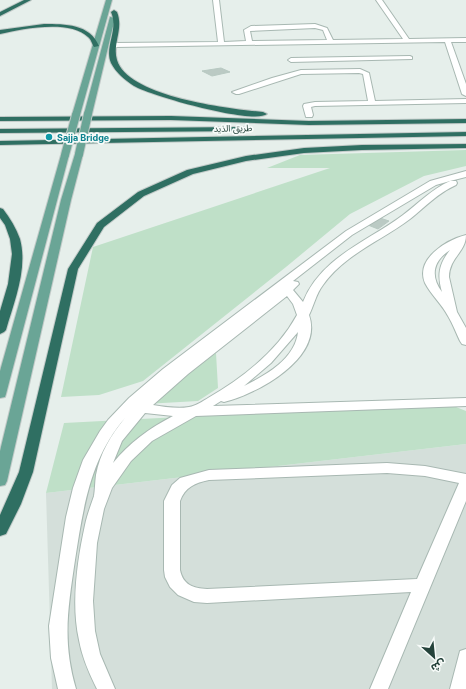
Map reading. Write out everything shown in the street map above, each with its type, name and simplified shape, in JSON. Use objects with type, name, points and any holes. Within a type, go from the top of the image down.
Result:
[{"type":"highway","points":[[0,14],[28,0]]},
{"type":"highway","points":[[114,12],[118,20],[113,57],[117,69],[129,80],[162,95],[192,104],[230,111],[260,114],[309,116],[466,117]]},
{"type":"highway","points":[[0,32],[30,26],[68,27],[88,33],[96,46]]},
{"type":"highway","points":[[0,119],[165,118],[309,123],[466,121]]},
{"type":"highway","name":"طريق الذيد","points":[[0,131],[466,126]]},
{"type":"highway","name":"طريق الذيد","points":[[0,143],[466,134]]},
{"type":"highway","points":[[150,140],[237,146],[466,142]]},
{"type":"highway","points":[[0,530],[13,504],[26,472],[73,269],[79,254],[88,240],[111,214],[126,203],[159,184],[198,170],[239,159],[306,150],[466,146]]},
{"type":"highway","points":[[0,211],[12,229],[18,249],[17,271],[0,330]]},
{"type":"main road","points":[[0,394],[108,0]]},
{"type":"main road","points":[[0,481],[66,200],[79,154],[116,0]]},
{"type":"street","points":[[216,0],[221,43]]},
{"type":"street","points":[[379,0],[407,41]]},
{"type":"street","points":[[250,43],[247,30],[250,28],[315,26],[325,28],[330,42]]},
{"type":"street","points":[[446,40],[466,94]]},
{"type":"street","points":[[115,45],[466,40]]},
{"type":"street","points":[[286,43],[295,73]]},
{"type":"street","points":[[291,60],[410,58]]},
{"type":"street","points":[[236,92],[295,73],[310,71],[364,72],[372,97],[372,103]]},
{"type":"street","points":[[309,116],[306,108],[311,104],[466,101]]},
{"type":"street","points":[[67,689],[59,652],[58,627],[60,604],[78,498],[82,481],[97,447],[114,421],[136,407],[179,375],[331,246],[367,221],[433,183],[466,174]]},
{"type":"street","points":[[100,498],[112,476],[127,456],[167,424],[211,402],[242,381],[279,348],[304,315],[311,294],[327,272],[343,258],[407,216],[441,188],[454,182],[466,179]]},
{"type":"street","points":[[452,312],[451,302],[444,282],[443,273],[449,258],[465,239]]},
{"type":"street","points":[[465,239],[439,253],[429,267],[428,275],[430,284],[452,312],[466,342]]},
{"type":"street","points":[[285,286],[324,261],[362,245]]},
{"type":"street","points":[[211,402],[244,392],[265,381],[291,361],[302,342],[305,333],[304,315],[295,297],[285,286]]},
{"type":"street","points":[[136,407],[174,412],[191,412],[263,408],[466,402]]},
{"type":"street","points":[[106,689],[93,661],[86,630],[84,601],[89,546],[107,458],[116,440],[128,424],[136,407]]},
{"type":"street","points":[[423,585],[196,596],[186,592],[178,586],[173,579],[172,501],[175,491],[184,482],[196,477],[209,475],[387,468],[425,471],[466,479]]},
{"type":"street","points":[[379,689],[466,483]]},
{"type":"street","points":[[459,689],[466,657]]},
{"type":"shaded area","points":[[466,444],[466,689],[52,689],[46,493]]},
{"type":"green space","points":[[466,150],[466,166],[424,176],[350,214],[143,381],[99,395],[61,397],[93,247],[330,168],[267,168],[300,155]]},
{"type":"green space","points":[[216,353],[218,388],[198,401],[145,404]]},
{"type":"green space","points":[[446,403],[466,411],[466,444],[46,493],[64,423]]},
{"type":"building","points":[[221,68],[230,72],[212,76],[202,71]]},
{"type":"building","points":[[380,218],[389,221],[378,229],[368,225]]},
{"type":"place","name":"Sajja Bridge","points":[[49,137]]}]
